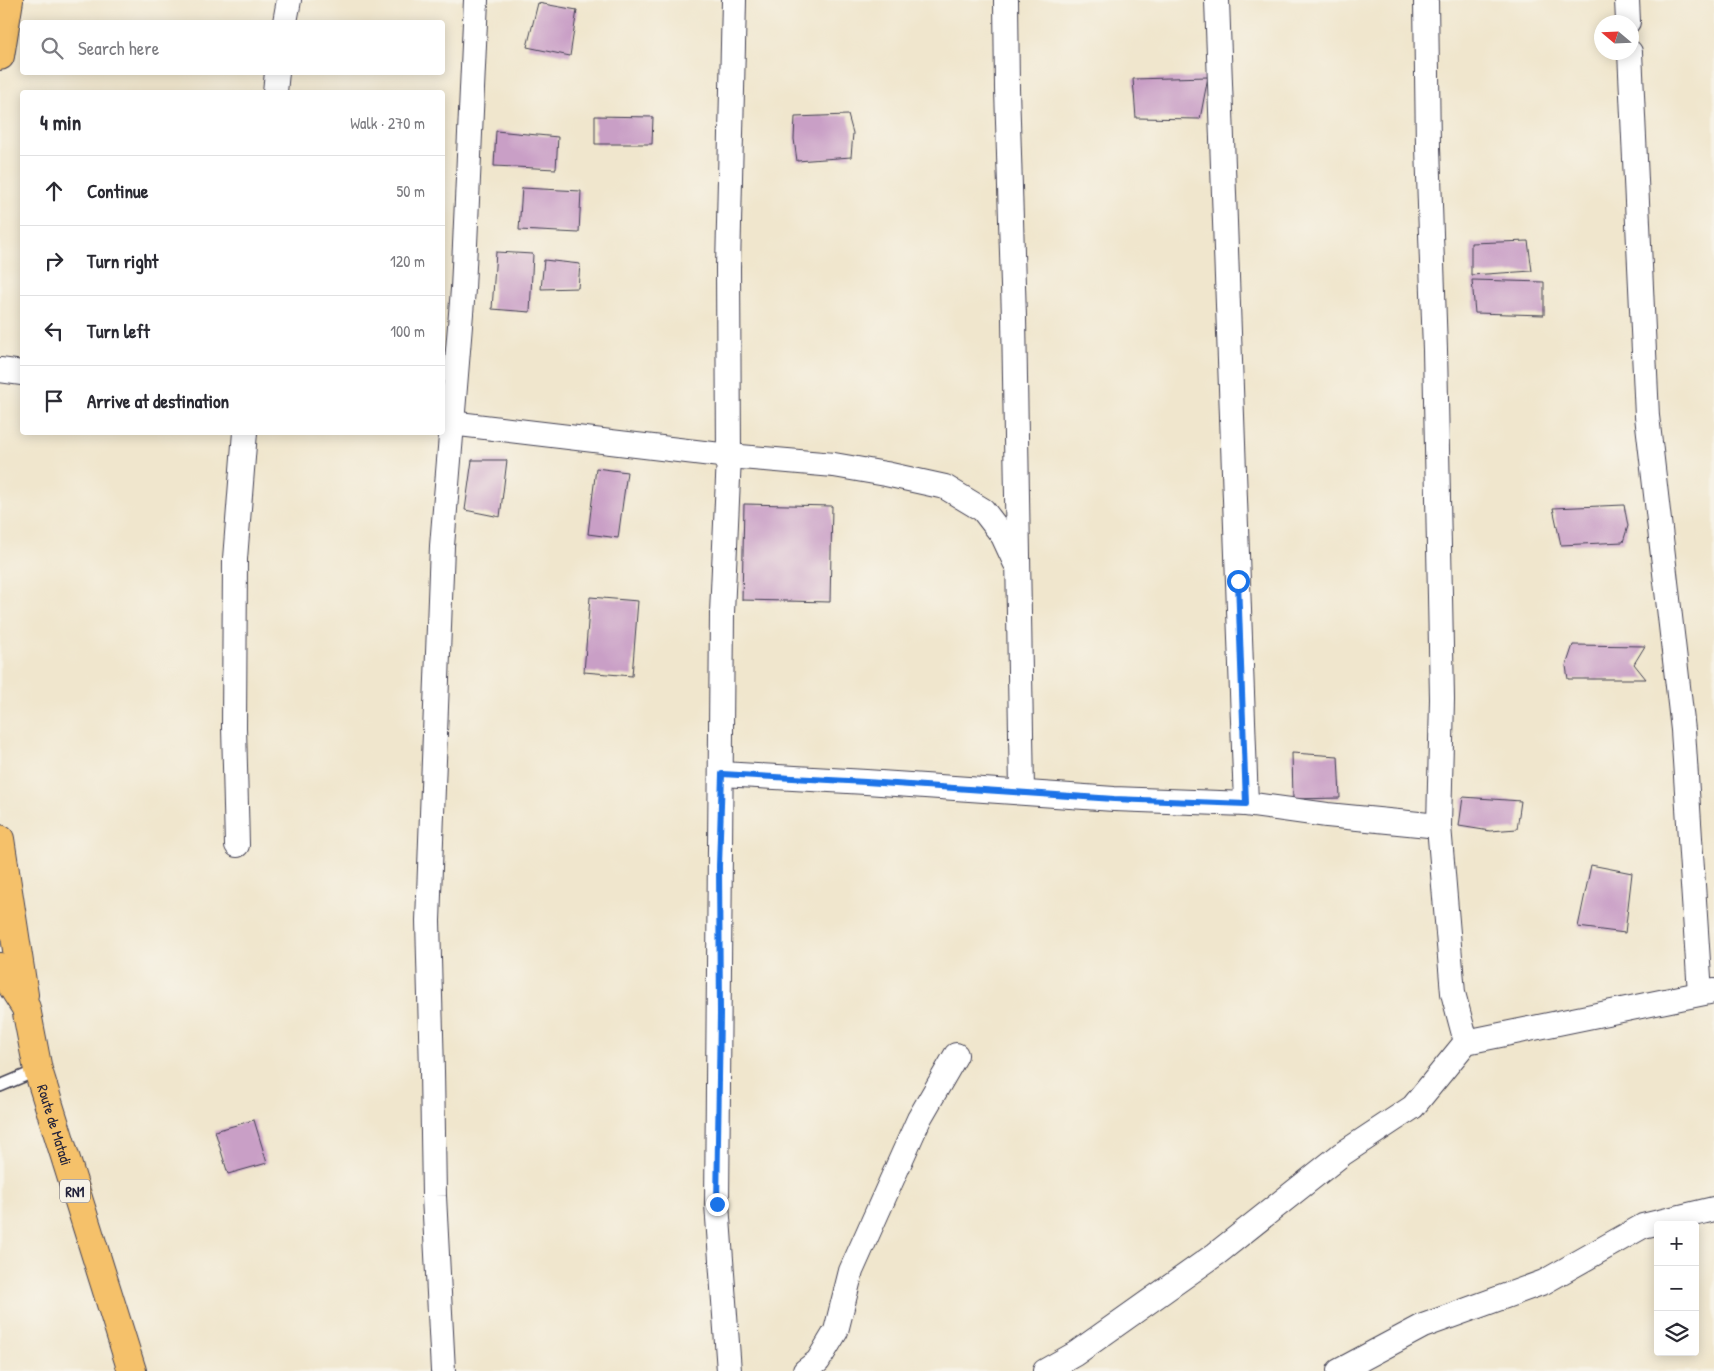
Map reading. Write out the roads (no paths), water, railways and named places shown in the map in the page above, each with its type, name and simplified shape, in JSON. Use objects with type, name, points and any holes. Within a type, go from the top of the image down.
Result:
[{"type":"highway","points":[[0,56],[9,0]]},
{"type":"highway","name":"RN1","points":[[0,839],[26,1008]]},
{"type":"highway","name":"Route de Matadi","points":[[0,967],[26,1008],[38,1070],[132,1371]]},
{"type":"street","points":[[285,20],[289,0]]},
{"type":"street","points":[[443,1371],[434,1196],[428,921],[447,423],[463,289],[476,0]]},
{"type":"street","points":[[729,1371],[717,1204],[722,613],[729,456],[728,268],[734,0]]},
{"type":"street","points":[[1006,0],[1014,318],[1022,792]]},
{"type":"street","points":[[1217,0],[1246,804]]},
{"type":"street","points":[[1426,0],[1442,699],[1438,826],[1453,993],[1466,1042]]},
{"type":"street","points":[[1627,0],[1628,15]]},
{"type":"street","points":[[1045,1371],[1075,1354],[1216,1254],[1342,1154],[1413,1107],[1466,1042],[1707,992],[1683,730],[1647,416],[1630,60]]},
{"type":"street","points":[[275,90],[278,75]]},
{"type":"street","points":[[0,370],[20,373]]},
{"type":"street","points":[[447,423],[729,456],[834,465],[945,487],[983,510],[1003,536],[1017,568]]},
{"type":"street","points":[[237,846],[234,727],[235,559],[245,435]]},
{"type":"street","points":[[722,774],[1114,799],[1246,804],[1327,815],[1438,826]]},
{"type":"street","points":[[806,1371],[818,1361],[836,1331],[855,1262],[919,1119],[956,1055]]},
{"type":"street","points":[[1339,1371],[1423,1326],[1544,1282],[1643,1226],[1714,1209]]},
{"type":"lane","points":[[0,1086],[38,1070]]}]
